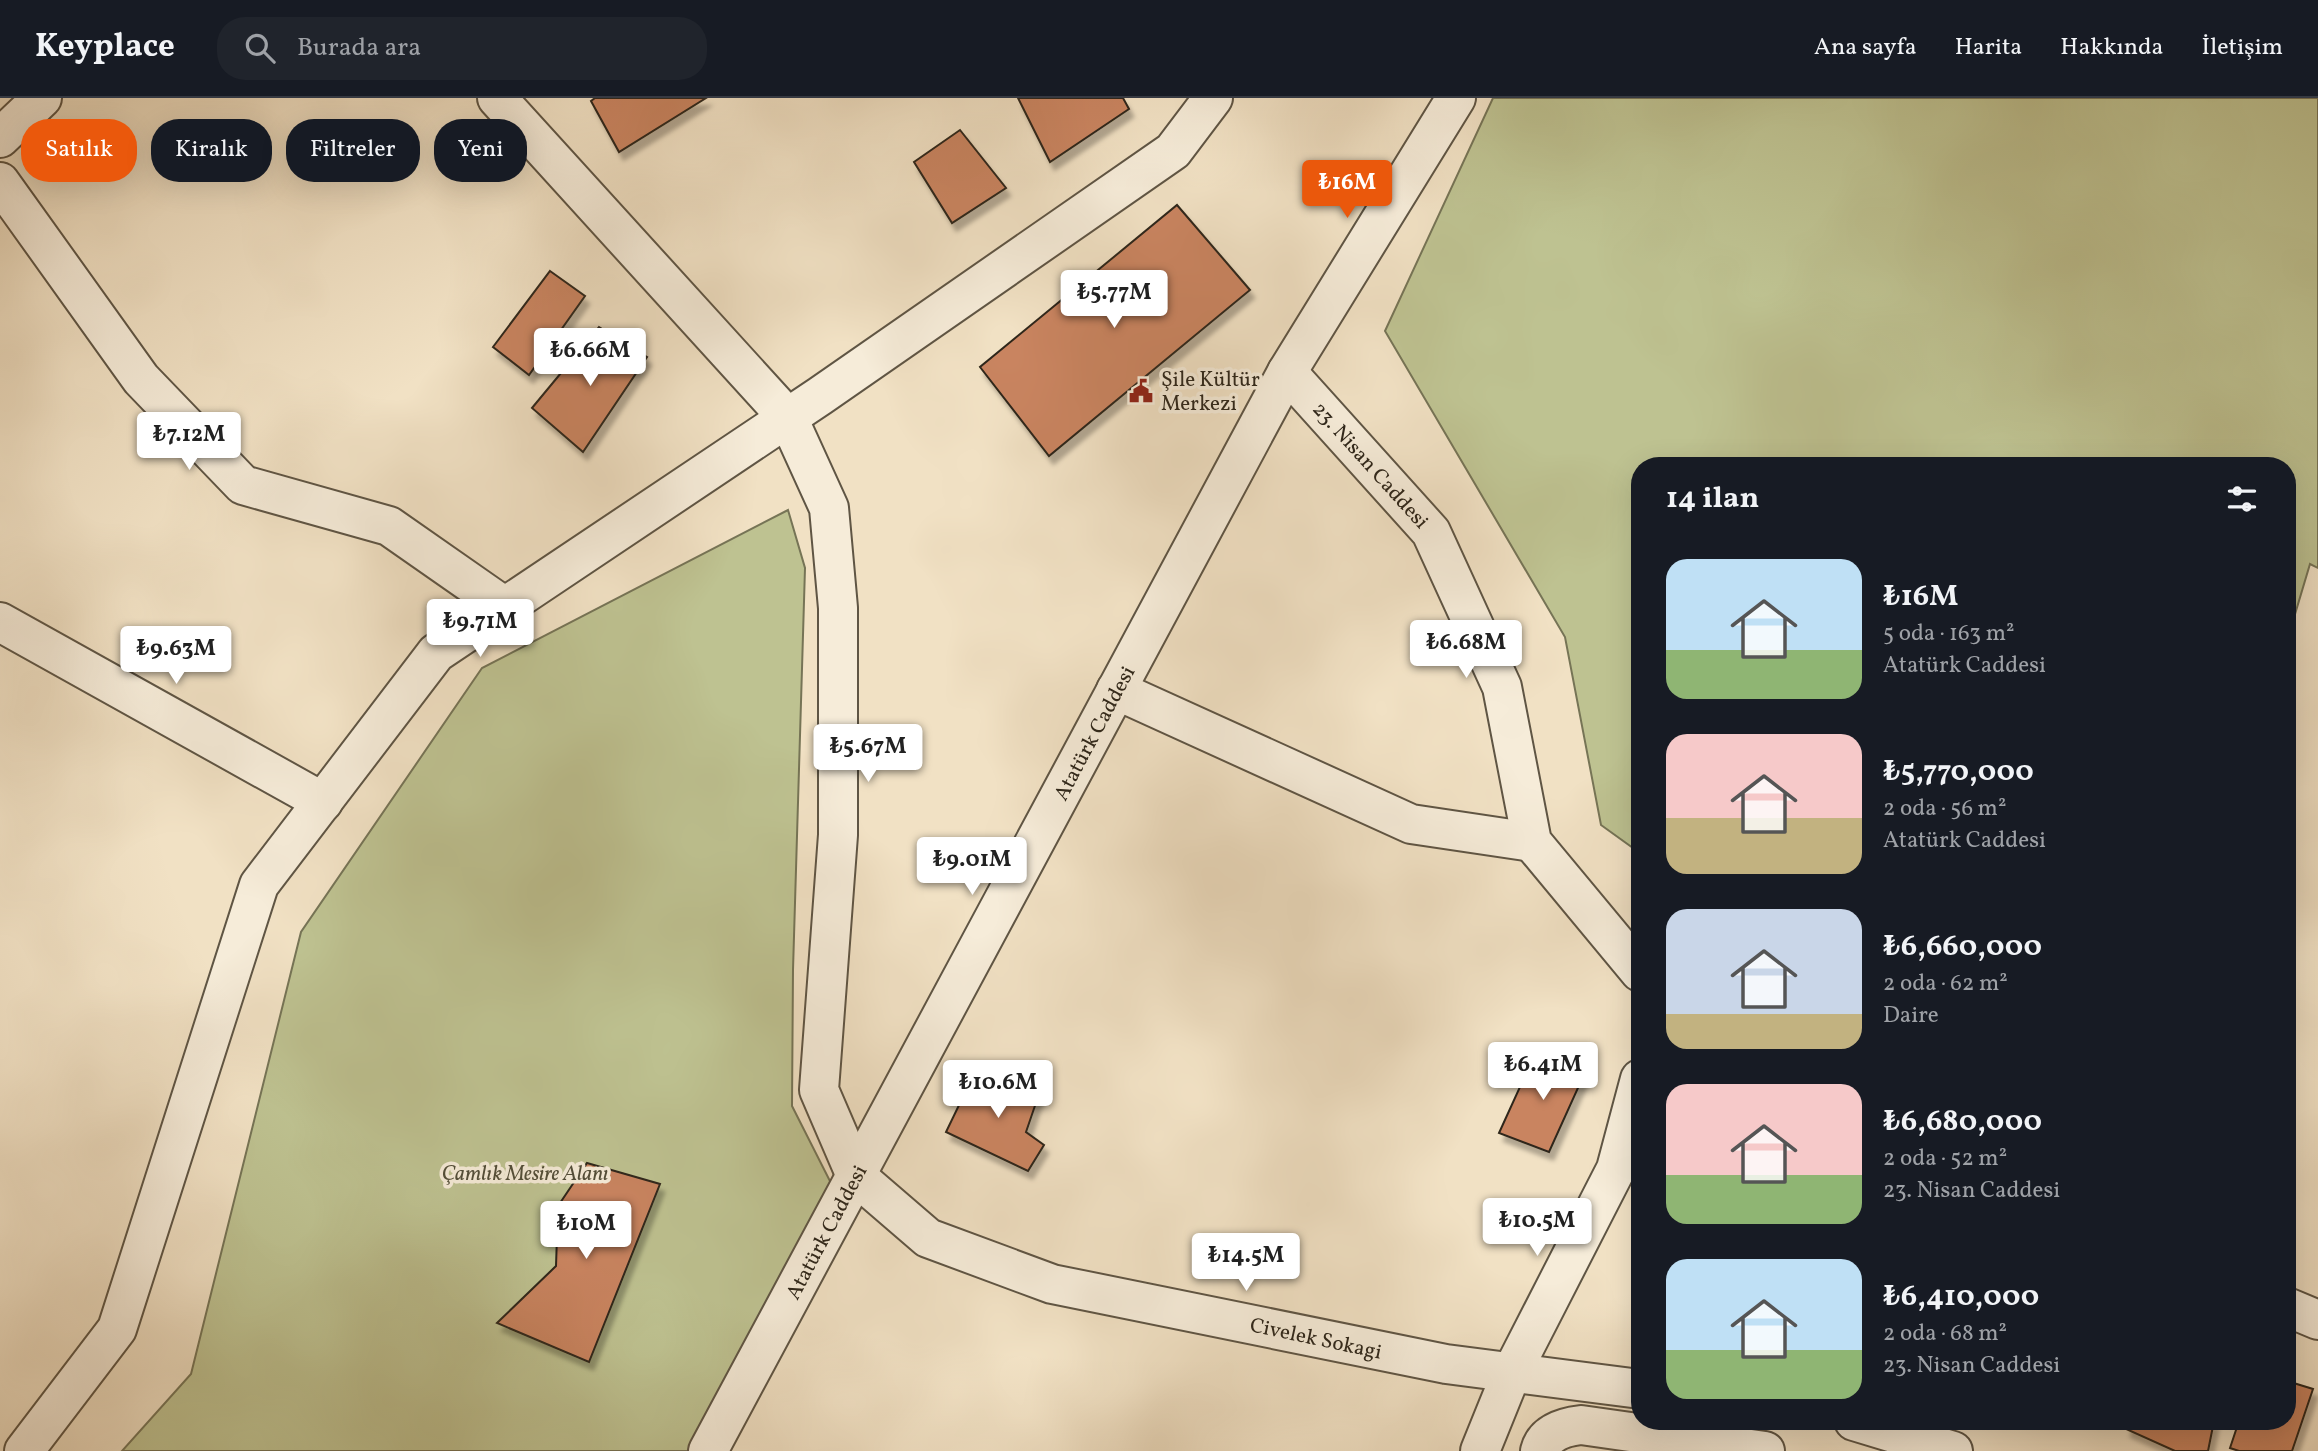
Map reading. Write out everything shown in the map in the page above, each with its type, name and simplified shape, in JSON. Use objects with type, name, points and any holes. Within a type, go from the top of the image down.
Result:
[{"type":"street","points":[[0,138],[42,98]]},
{"type":"street","points":[[497,98],[788,418],[830,508],[838,608],[838,835],[819,1090],[856,1176]]},
{"type":"street","points":[[24,1451],[117,1329],[259,885],[436,653],[788,418],[1173,151],[1213,98]]},
{"type":"street","name":"Atatürk Caddesi","points":[[708,1451],[1287,372],[1456,98]]},
{"type":"street","points":[[0,182],[141,379],[243,485],[389,526],[505,607]]},
{"type":"street","name":"23. Nisan Caddesi","points":[[1287,372],[1431,533],[1502,687],[1532,842],[1631,961]]},
{"type":"street","points":[[0,622],[323,802]]},
{"type":"street","points":[[1116,690],[1411,824],[1532,842]]},
{"type":"street","points":[[1480,1451],[1512,1373],[1616,1169],[1631,1113]]},
{"type":"street","name":"Civelek Sokagi","points":[[856,1176],[928,1238],[1052,1283],[1446,1364],[1631,1388]]},
{"type":"street","points":[[2296,1311],[2318,1320]]},
{"type":"street","points":[[1540,1451],[1541,1445],[1563,1427],[1581,1425],[1765,1451]]},
{"type":"street","points":[[1884,1430],[1953,1451]]},
{"type":"green space","points":[[1493,98],[2318,98],[2318,568],[2310,564],[2296,611],[2296,457],[1631,457],[1631,847],[1601,825],[1565,637],[1385,331]]},
{"type":"green space","name":"Çamlık Mesire Alanı","points":[[788,510],[805,568],[793,970],[792,1106],[836,1193],[697,1451],[122,1451],[191,1374],[301,932],[482,668]]},
{"type":"building","points":[[595,98],[706,98],[619,152],[591,101]]},
{"type":"building","points":[[1018,98],[1123,98],[1129,109],[1050,162]]},
{"type":"building","points":[[960,130],[1006,188],[952,223],[914,162]]},
{"type":"building","points":[[1177,205],[1250,290],[1049,456],[980,367]]},
{"type":"building","points":[[550,271],[585,296],[529,375],[493,347]]},
{"type":"building","points":[[599,327],[647,357],[583,452],[532,408]]},
{"type":"building","points":[[1535,1054],[1587,1068],[1549,1152],[1499,1133]]},
{"type":"building","points":[[975,1072],[1040,1091],[1026,1132],[1044,1145],[1028,1171],[946,1132]]},
{"type":"building","points":[[587,1163],[660,1184],[589,1362],[497,1323],[556,1266],[558,1206]]},
{"type":"building","points":[[2296,1384],[2313,1389],[2292,1451],[2239,1451],[2230,1448],[2236,1430],[2296,1430]]},
{"type":"building","points":[[2128,1430],[2212,1430],[2208,1451],[2175,1451]]},
{"type":"place","name":"Şile Kültür Merkezi","points":[[1141,391]]}]
